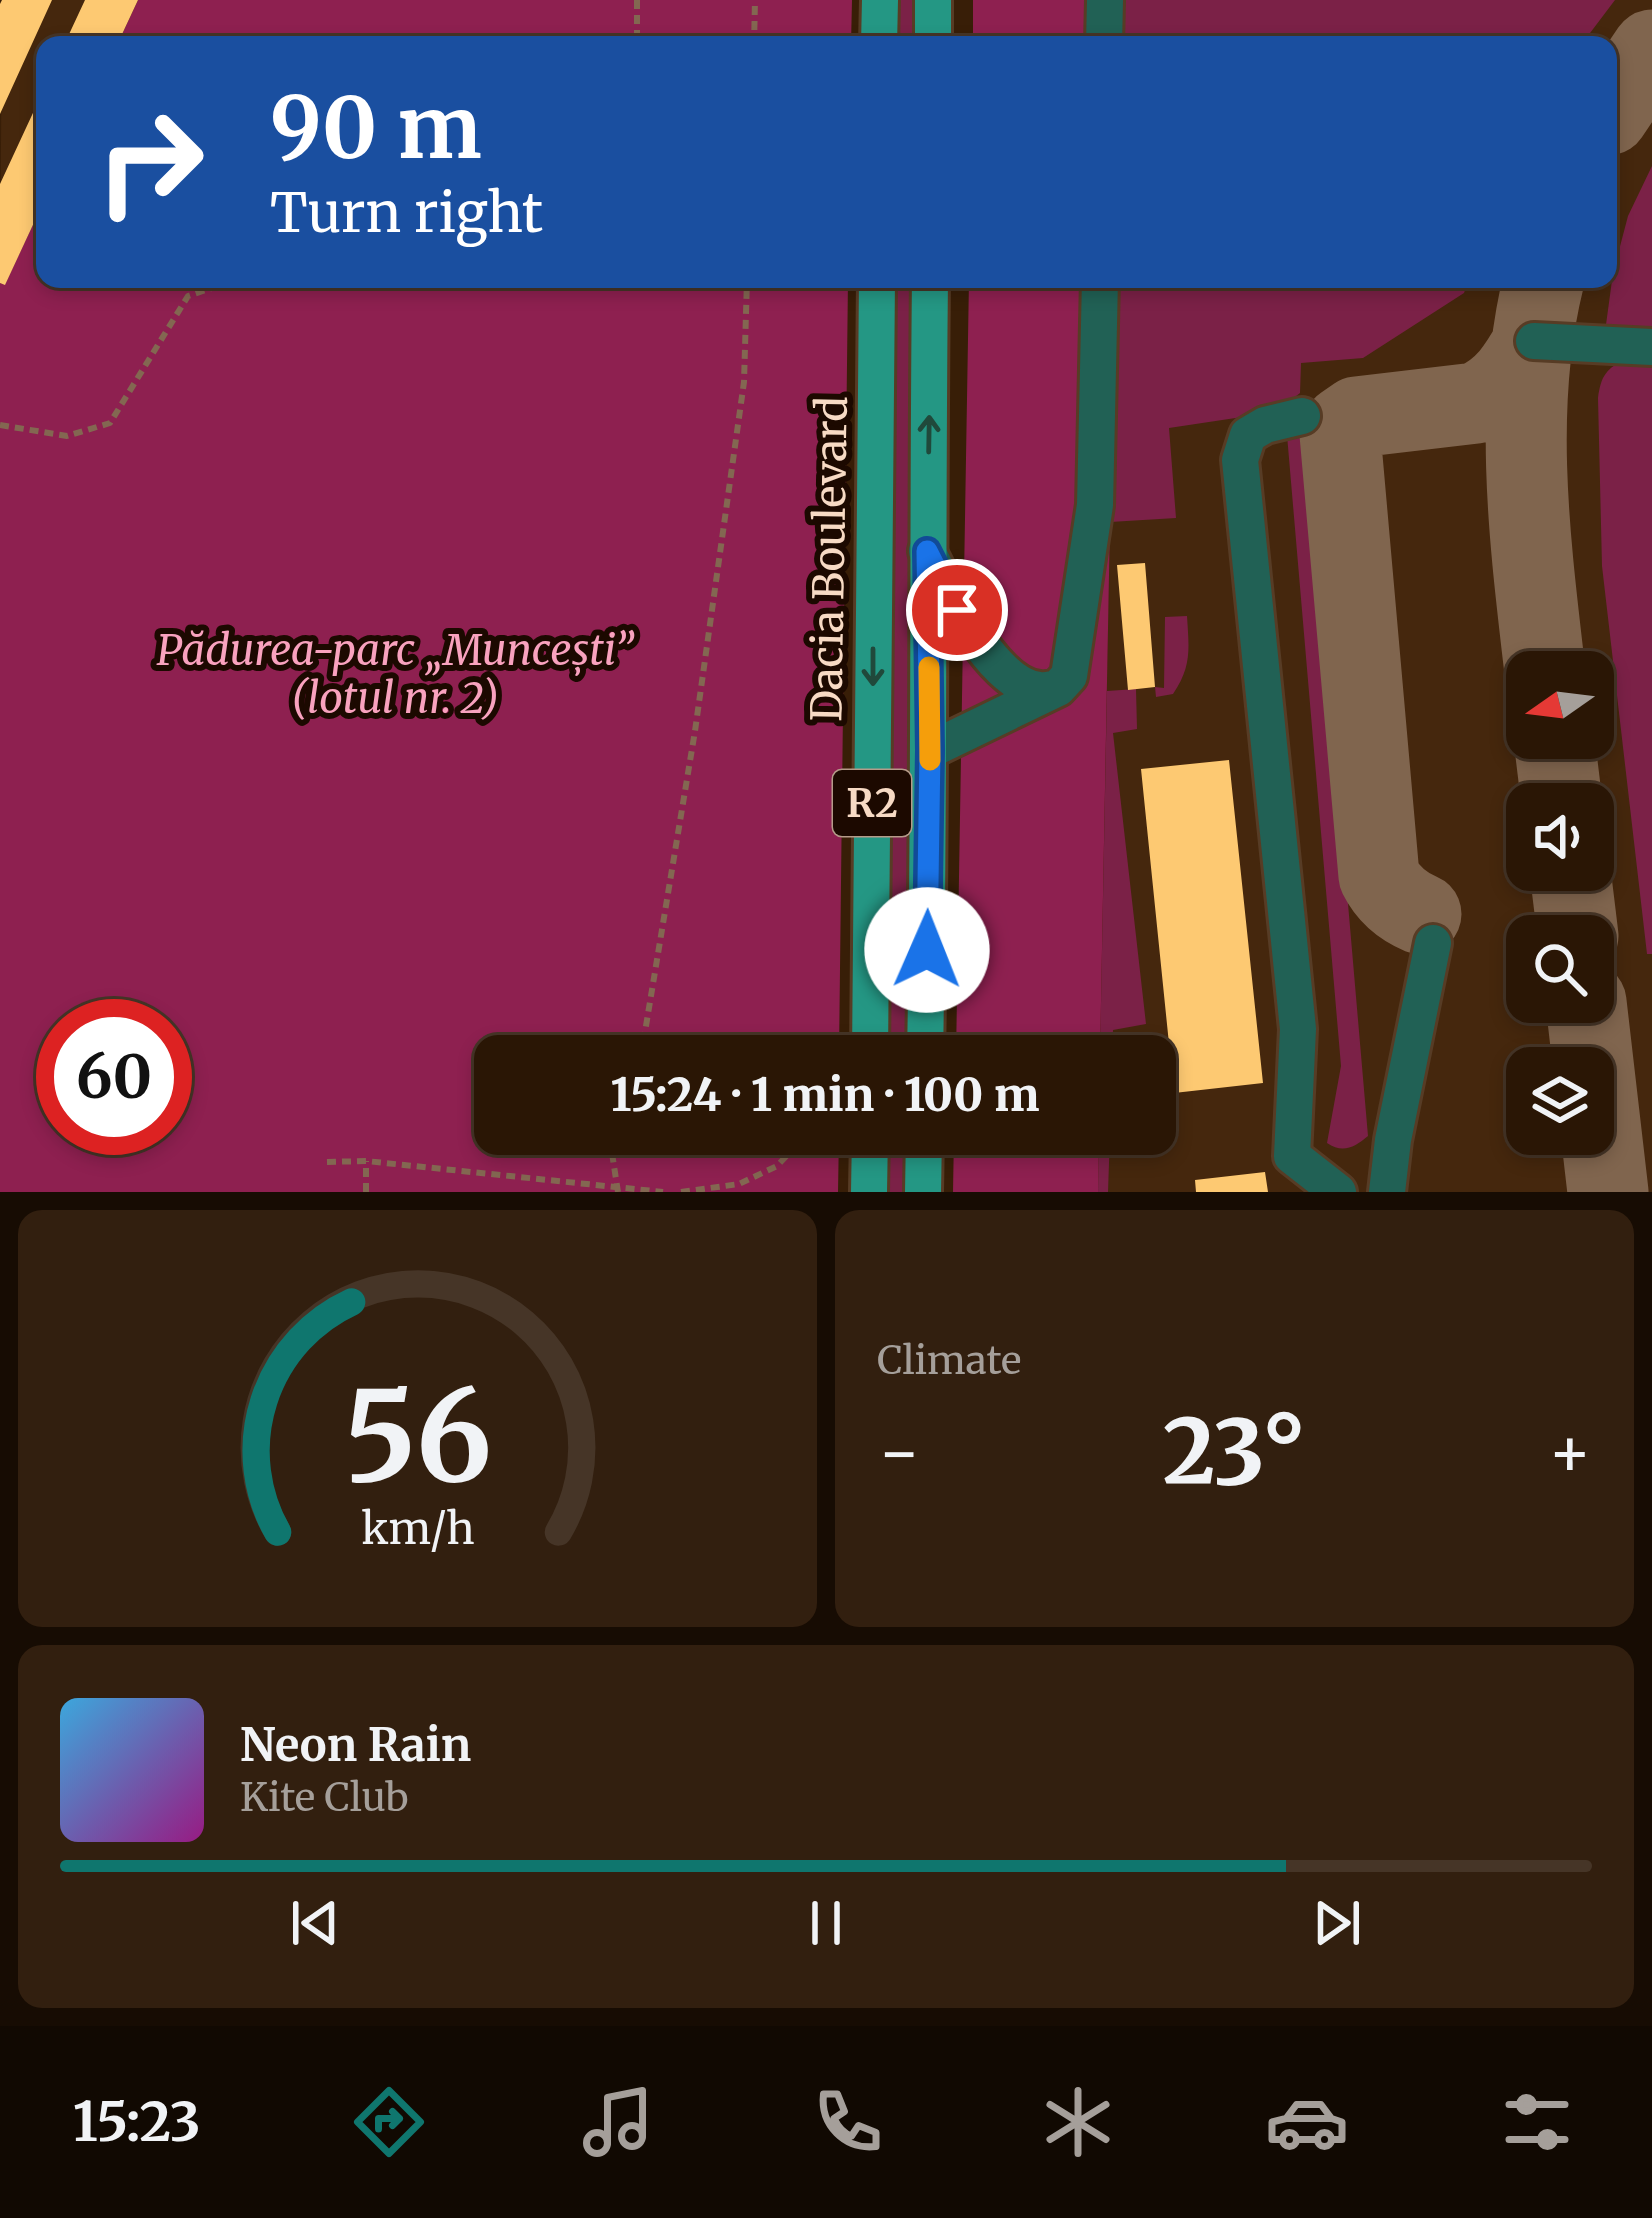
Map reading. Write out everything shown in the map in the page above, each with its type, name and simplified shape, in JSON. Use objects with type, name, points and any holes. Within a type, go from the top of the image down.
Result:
[{"type":"main road","points":[[879,36],[880,0]]},
{"type":"main road","points":[[933,0],[933,36]]},
{"type":"main road","name":"Dacia Boulevard","points":[[870,1035],[877,288]]},
{"type":"main road","name":"R2","points":[[925,1035],[930,288]]},
{"type":"main road","points":[[869,1192],[870,1155]]},
{"type":"main road","points":[[923,1192],[924,1155]]},
{"type":"lane","points":[[1104,36],[1105,0]]},
{"type":"lane","points":[[930,750],[1058,688],[1069,676],[1095,505],[1100,288]]},
{"type":"lane","points":[[1534,340],[1652,347]]},
{"type":"lane","points":[[1302,416],[1265,425],[1248,435],[1240,460],[1298,1029],[1292,1156],[1338,1192]]},
{"type":"lane","points":[[927,551],[957,610],[987,654],[1035,690],[1058,688]]},
{"type":"lane","points":[[1387,1192],[1433,943]]},
{"type":"path","points":[[637,0],[637,36]]},
{"type":"path","points":[[754,0],[754,36]]},
{"type":"path","points":[[0,425],[67,436],[110,423],[188,296],[212,288]]},
{"type":"path","points":[[644,1035],[695,730],[740,405],[746,288]]},
{"type":"path","points":[[612,1155],[618,1189]]},
{"type":"path","points":[[681,1192],[739,1184],[777,1166],[787,1155]]},
{"type":"path","points":[[366,1161],[366,1192]]},
{"type":"path","points":[[327,1162],[366,1161],[663,1192]]},
{"type":"shaded area","points":[[2,0],[138,0],[121,36],[36,36],[36,218],[5,285],[0,283]]},
{"type":"shaded area","points":[[898,0],[917,0],[916,36],[897,36]]},
{"type":"shaded area","points":[[1119,0],[1652,0],[1652,1192],[1098,1192],[1099,1155],[1176,1155],[1176,1035],[1100,1035],[1114,288],[1617,288],[1617,36],[1118,36]]},
{"type":"shaded area","points":[[1119,0],[1615,0],[1588,36],[1118,36]]},
{"type":"shaded area","points":[[1652,166],[1652,335],[1605,332],[1628,216]]},
{"type":"shaded area","points":[[895,288],[914,288],[907,1035],[885,1035]]},
{"type":"shaded area","points":[[1114,288],[1466,288],[1363,358],[1301,363],[1300,393],[1276,412],[1169,428],[1176,518],[1110,522]]},
{"type":"shaded area","points":[[1627,359],[1652,360],[1652,954],[1647,954],[1602,566],[1598,398],[1614,366]]},
{"type":"shaded area","points":[[1300,432],[1308,439],[1368,1136],[1344,1149],[1327,1143],[1341,1066],[1287,435]]},
{"type":"shaded area","points":[[1187,616],[1183,675],[1173,694],[1156,697],[1155,687],[1164,688],[1165,617]]},
{"type":"shaded area","points":[[1136,689],[1137,729],[1113,733],[1146,1024],[1100,1035],[1107,691]]},
{"type":"shaded area","points":[[884,1155],[906,1155],[905,1192],[883,1192]]},
{"type":"shaded area","points":[[1099,1155],[1109,1155],[1108,1192],[1098,1192]]},
{"type":"green space","points":[[138,0],[852,0],[851,36],[121,36]]},
{"type":"green space","points":[[973,0],[1084,0],[1084,36],[973,36]]},
{"type":"green space","name":"Pădurea-parc „Muncești” (lotul nr. 2)","points":[[36,218],[36,288],[848,288],[839,1035],[474,1035],[474,1155],[839,1155],[838,1192],[0,1192],[0,283],[5,284]]},
{"type":"green space","points":[[969,288],[1083,288],[1110,522],[1100,1035],[956,1035]]},
{"type":"green space","points":[[954,1155],[1099,1155],[1098,1192],[953,1192]]},
{"type":"building","points":[[2,0],[52,0],[0,114],[0,4]]},
{"type":"building","points":[[85,0],[138,0],[121,36],[68,36]]},
{"type":"building","points":[[36,106],[36,218],[5,285],[0,283],[0,184]]},
{"type":"building","points":[[1145,563],[1155,687],[1128,690],[1117,565]]},
{"type":"building","points":[[1229,760],[1263,1083],[1176,1093],[1176,1035],[1168,1035],[1141,769]]},
{"type":"building","points":[[1265,1172],[1268,1192],[1196,1192],[1195,1180]]},
{"type":"taxiway","points":[[1617,102],[1652,50]]},
{"type":"taxiway","points":[[1542,288],[1526,426],[1543,651]]},
{"type":"taxiway","points":[[1421,914],[1396,899],[1379,876],[1340,434],[1357,417],[1476,403],[1510,377],[1534,341]]},
{"type":"taxiway","points":[[1557,759],[1559,783]]},
{"type":"taxiway","points":[[1573,891],[1575,915]]},
{"type":"taxiway","points":[[1588,1023],[1608,1192]]},
{"type":"slow traffic","points":[[929,667],[930,760]]},
{"type":"route","points":[[927,950],[927,551],[957,610]]}]
